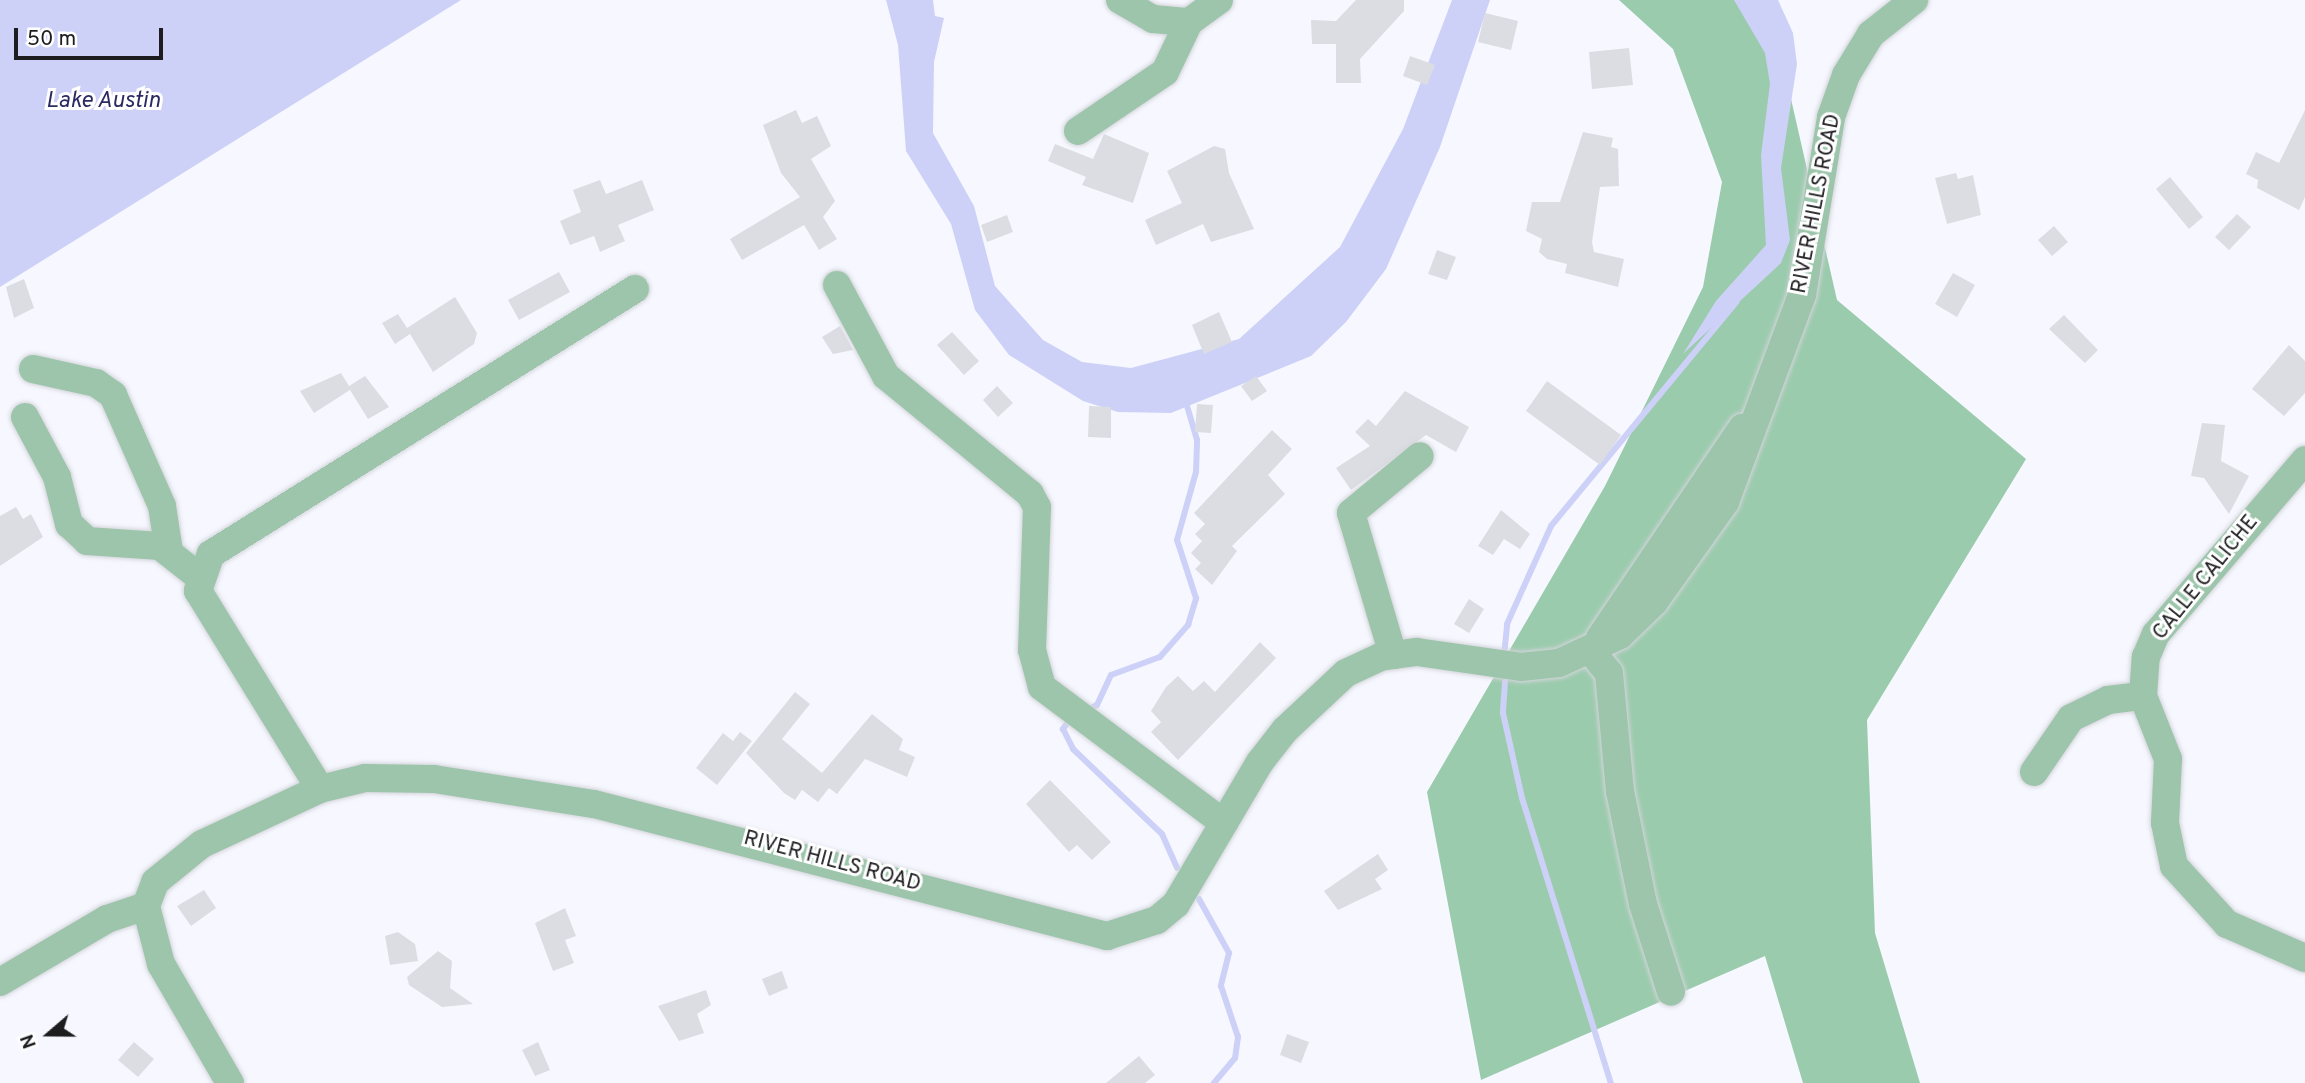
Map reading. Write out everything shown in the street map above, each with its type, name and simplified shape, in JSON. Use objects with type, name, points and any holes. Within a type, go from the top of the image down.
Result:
[{"type":"street","points":[[1120,0],[1153,19],[1189,22]]},
{"type":"street","points":[[1167,0],[1189,22]]},
{"type":"street","points":[[1078,131],[1165,72],[1189,22],[1219,0]]},
{"type":"street","name":"RIVER HILLS ROAD","points":[[146,906],[155,883],[202,844],[320,789],[409,777],[582,802],[683,822],[1107,936],[1157,920],[1176,904],[1224,823],[1285,730],[1346,673],[1393,655],[1417,652],[1521,667],[1591,651],[1767,391],[1802,295],[1831,117],[1846,75],[1871,34],[1914,0]]},
{"type":"street","points":[[837,285],[886,376],[1030,495],[1037,507],[1032,650],[1042,687],[1224,823]]},
{"type":"street","points":[[320,789],[198,591],[211,554],[635,289]]},
{"type":"street","points":[[33,369],[96,383],[113,395],[162,506],[169,552]]},
{"type":"street","points":[[25,417],[58,477],[69,524],[87,541],[169,552],[202,579]]},
{"type":"street","points":[[1393,655],[1351,513],[1420,456]]},
{"type":"street","name":"CALLE CALICHE","points":[[2143,696],[2146,657],[2156,634],[2305,460]]},
{"type":"street","points":[[1591,651],[1609,673],[1620,791],[1643,904],[1671,992]]},
{"type":"street","points":[[2034,772],[2071,718],[2108,700],[2143,696],[2168,759],[2165,823],[2174,866],[2227,924],[2305,958]]},
{"type":"street","points":[[0,982],[107,919],[146,906],[161,964],[230,1083]]},
{"type":"green space","points":[[1619,0],[1757,0],[1780,51],[1837,300],[2026,459],[1867,720],[1875,933],[1920,1083],[1803,1083],[1765,956],[1481,1080],[1427,792],[1605,486],[1703,287],[1722,182],[1673,49]]},
{"type":"water","name":"Lake Austin","points":[[0,0],[461,0],[0,287]]},
{"type":"water","points":[[886,0],[933,0],[935,16],[944,18],[934,62],[933,133],[974,206],[995,286],[1043,340],[1082,362],[1131,368],[1239,339],[1340,247],[1403,129],[1452,0],[1490,0],[1440,147],[1386,269],[1346,322],[1311,356],[1171,413],[1118,412],[1083,401],[1009,355],[975,310],[951,224],[906,151],[898,45]]},
{"type":"water","points":[[1734,0],[1778,0],[1793,33],[1797,64],[1781,168],[1790,240],[1781,263],[1683,354],[1716,301],[1766,245],[1761,155],[1770,84],[1765,53]]},
{"type":"building","points":[[1356,0],[1404,0],[1404,11],[1360,59],[1361,83],[1336,83],[1336,44],[1312,44],[1311,20],[1336,21]]},
{"type":"building","points":[[1485,13],[1518,21],[1511,50],[1478,42]]},
{"type":"building","points":[[1629,48],[1633,85],[1592,89],[1589,52]]},
{"type":"building","points":[[1410,56],[1435,65],[1427,85],[1403,76]]},
{"type":"building","points":[[796,110],[802,123],[817,116],[831,146],[811,159],[835,201],[823,217],[837,239],[819,250],[804,225],[742,260],[730,239],[800,197],[781,173],[763,125]]},
{"type":"building","points":[[2305,110],[2305,197],[2299,210],[2257,188],[2258,180],[2246,174],[2256,152],[2279,163]]},
{"type":"building","points":[[1583,132],[1613,138],[1611,147],[1618,149],[1619,186],[1600,187],[1592,242],[1594,252],[1624,259],[1618,287],[1565,273],[1567,264],[1547,259],[1539,252],[1542,239],[1526,231],[1532,202],[1560,202]]},
{"type":"building","points":[[1104,134],[1149,153],[1133,203],[1082,185],[1086,177],[1048,161],[1055,144],[1093,159]]},
{"type":"building","points":[[1214,146],[1225,149],[1229,173],[1254,229],[1211,242],[1203,224],[1156,245],[1145,220],[1182,203],[1167,171]]},
{"type":"building","points":[[1956,173],[1958,179],[1973,175],[1981,215],[1947,224],[1935,178]]},
{"type":"building","points":[[2170,177],[2203,217],[2189,229],[2156,189]]},
{"type":"building","points":[[600,180],[606,194],[642,180],[654,210],[618,225],[625,241],[600,252],[594,236],[570,245],[560,221],[581,212],[573,190]]},
{"type":"building","points":[[2237,214],[2251,227],[2229,250],[2215,237]]},
{"type":"building","points":[[1007,215],[1013,232],[987,242],[981,225]]},
{"type":"building","points":[[2054,226],[2068,242],[2052,256],[2038,240]]},
{"type":"building","points":[[1437,250],[1456,257],[1447,280],[1428,274]]},
{"type":"building","points":[[559,272],[570,292],[519,320],[508,300]]},
{"type":"building","points":[[1953,273],[1975,285],[1957,317],[1935,304]]},
{"type":"building","points":[[24,279],[34,308],[14,318],[6,287]]},
{"type":"building","points":[[455,297],[477,333],[474,344],[433,372],[410,334],[395,344],[382,323],[398,314],[407,328]]},
{"type":"building","points":[[1219,312],[1232,342],[1204,354],[1192,325]]},
{"type":"building","points":[[2064,315],[2098,350],[2085,363],[2049,329]]},
{"type":"building","points":[[840,326],[853,350],[833,354],[822,337]]},
{"type":"building","points":[[952,332],[979,361],[964,375],[937,345]]},
{"type":"building","points":[[2289,345],[2305,361],[2305,393],[2284,416],[2252,389]]},
{"type":"building","points":[[341,373],[349,386],[365,376],[389,407],[368,419],[350,390],[314,413],[300,391]]},
{"type":"building","points":[[1256,376],[1267,391],[1252,401],[1241,386]]},
{"type":"building","points":[[1547,381],[1621,435],[1600,465],[1526,411]]},
{"type":"building","points":[[997,386],[1013,403],[998,417],[983,400]]},
{"type":"building","points":[[1405,391],[1469,427],[1456,452],[1426,435],[1351,490],[1336,468],[1370,446],[1355,432],[1368,419],[1376,426]]},
{"type":"building","points":[[1197,404],[1213,405],[1211,433],[1195,432]]},
{"type":"building","points":[[1089,406],[1111,407],[1111,438],[1088,437]]},
{"type":"building","points":[[2202,423],[2225,425],[2221,461],[2249,476],[2229,514],[2204,478],[2191,476]]},
{"type":"building","points":[[1272,430],[1292,449],[1268,475],[1285,494],[1232,546],[1237,551],[1212,585],[1195,569],[1201,563],[1191,553],[1202,541],[1195,534],[1205,524],[1194,513]]},
{"type":"building","points":[[16,507],[23,519],[31,514],[43,537],[0,566],[0,516]]},
{"type":"building","points":[[1501,510],[1530,534],[1520,549],[1504,539],[1493,555],[1478,546]]},
{"type":"building","points":[[1469,599],[1484,609],[1469,633],[1454,624]]},
{"type":"building","points":[[1260,642],[1276,658],[1178,760],[1151,732],[1161,722],[1151,711],[1166,687],[1178,676],[1193,691],[1204,681],[1215,692]]},
{"type":"building","points":[[795,692],[810,704],[782,739],[822,773],[872,714],[903,739],[899,750],[915,757],[907,777],[865,759],[837,794],[829,788],[818,802],[802,790],[795,800],[784,793],[746,753]]},
{"type":"building","points":[[740,732],[752,741],[717,785],[696,768],[723,733],[733,741]]},
{"type":"building","points":[[1050,780],[1111,842],[1092,860],[1077,845],[1069,852],[1026,804]]},
{"type":"building","points":[[1378,854],[1388,870],[1375,879],[1382,889],[1338,910],[1324,891]]},
{"type":"building","points":[[204,890],[216,908],[191,926],[177,906]]},
{"type":"building","points":[[565,908],[576,936],[565,940],[574,963],[553,971],[535,923]]},
{"type":"building","points":[[398,932],[415,944],[418,961],[390,965],[385,936]]},
{"type":"building","points":[[438,951],[452,961],[450,988],[473,1004],[442,1007],[409,985],[407,977]]},
{"type":"building","points":[[782,971],[788,988],[769,996],[762,979]]},
{"type":"building","points":[[706,990],[711,1005],[697,1014],[704,1033],[679,1041],[658,1006]]},
{"type":"building","points":[[1287,1034],[1309,1042],[1301,1063],[1280,1055]]},
{"type":"building","points":[[134,1042],[154,1059],[138,1077],[118,1060]]},
{"type":"building","points":[[538,1042],[550,1070],[535,1076],[522,1050]]},
{"type":"building","points":[[1139,1056],[1155,1075],[1145,1083],[1106,1083]]},
{"type":"waterway","points":[[1504,655],[1507,624],[1551,526],[1736,302]]},
{"type":"waterway","points":[[1087,710],[1097,705],[1111,675],[1160,657],[1188,625],[1196,598],[1177,540],[1196,472],[1197,440],[1185,399]]},
{"type":"waterway","points":[[1505,682],[1503,713],[1522,798],[1611,1083]]},
{"type":"waterway","points":[[1068,722],[1063,729],[1073,749],[1162,834],[1177,868]]},
{"type":"waterway","points":[[1199,899],[1229,953],[1221,986],[1238,1037],[1235,1058],[1214,1083]]}]
